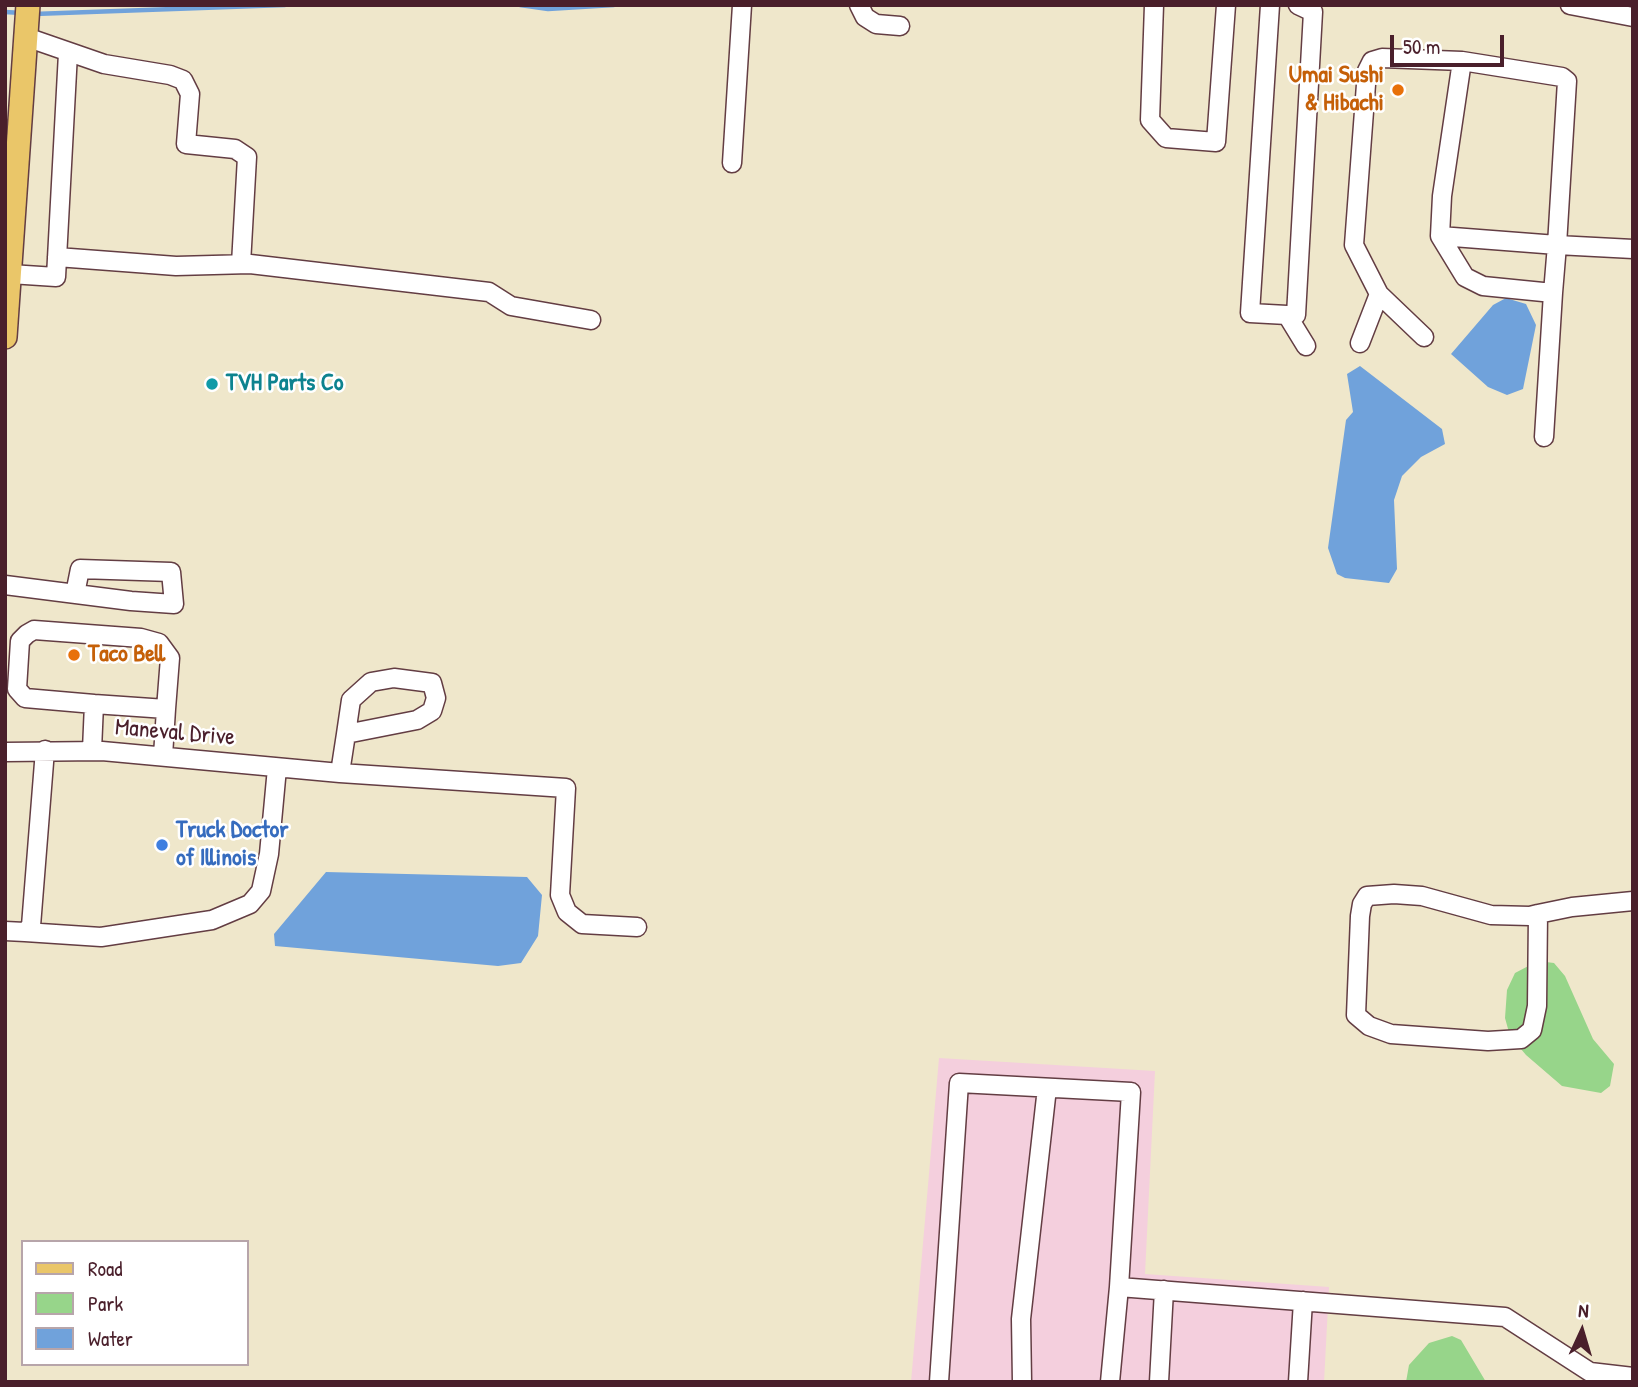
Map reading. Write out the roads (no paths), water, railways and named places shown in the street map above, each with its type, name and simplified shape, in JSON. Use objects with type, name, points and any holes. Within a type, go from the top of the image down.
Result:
[{"type":"main road","points":[[5,337],[28,5]]},
{"type":"street","points":[[732,163],[742,5]]},
{"type":"street","points":[[859,5],[865,17],[876,24],[900,26]]},
{"type":"street","points":[[1154,5],[1150,120],[1166,138],[1216,142],[1226,5]]},
{"type":"street","points":[[1270,5],[1251,313],[1287,315],[1296,315],[1313,12],[1298,5]]},
{"type":"street","points":[[1570,5],[1633,18]]},
{"type":"street","points":[[26,37],[104,64],[170,75],[183,80],[190,94],[186,144],[235,149],[247,158],[241,264]]},
{"type":"street","points":[[10,274],[56,276],[68,53]]},
{"type":"street","points":[[1424,337],[1379,294],[1354,245],[1367,71],[1372,61],[1382,58],[1462,61],[1562,77],[1567,81],[1544,437]]},
{"type":"street","points":[[1462,61],[1442,196],[1440,236],[1465,277],[1483,286],[1553,293]]},
{"type":"street","points":[[1440,236],[1633,250]]},
{"type":"street","points":[[57,257],[176,266],[241,264],[489,292],[511,306],[591,320]]},
{"type":"street","points":[[1360,343],[1379,294]]},
{"type":"street","points":[[1287,315],[1306,346]]},
{"type":"street","points":[[5,585],[75,594],[131,601],[174,604],[171,572],[80,569],[75,594]]},
{"type":"street","points":[[163,757],[170,658],[159,643],[141,638],[34,630],[20,641],[16,679],[18,689],[25,698],[166,709]]},
{"type":"street","points":[[340,773],[351,699],[371,682],[394,678],[432,683],[436,698],[432,711],[424,716],[346,734]]},
{"type":"street","points":[[92,750],[94,704]]},
{"type":"street","points":[[25,932],[31,926],[45,750]]},
{"type":"street","name":"Maneval Drive","points":[[5,752],[92,750],[277,768],[566,788],[560,895],[567,912],[582,924],[637,927]]},
{"type":"street","points":[[5,931],[101,937],[212,920],[250,904],[261,891],[269,853],[277,768]]},
{"type":"street","points":[[1538,914],[1537,1006],[1532,1030],[1527,1035],[1513,1040],[1488,1041],[1391,1034],[1368,1026],[1356,1015],[1360,916],[1367,896],[1394,894],[1422,897],[1491,915],[1538,914],[1602,903],[1633,901]]},
{"type":"street","points":[[939,1382],[959,1083],[1131,1092],[1119,1287],[1110,1382]]},
{"type":"street","points":[[1022,1382],[1021,1319],[1047,1088]]},
{"type":"street","points":[[1119,1287],[1505,1317],[1590,1372],[1633,1377]]},
{"type":"street","points":[[1159,1382],[1164,1290]]},
{"type":"street","points":[[1298,1382],[1303,1301]]},
{"type":"water","points":[[1506,298],[1526,304],[1536,325],[1523,389],[1507,395],[1488,387],[1451,354],[1493,305]]},
{"type":"water","points":[[1360,366],[1442,429],[1445,444],[1421,457],[1402,476],[1394,500],[1397,569],[1389,583],[1345,578],[1337,574],[1328,548],[1346,420],[1353,412],[1347,374]]},
{"type":"water","points":[[326,872],[527,877],[542,895],[538,936],[521,963],[498,966],[275,946],[274,934]]},
{"type":"waterway","points":[[34,14],[285,5]]},
{"type":"waterway","points":[[520,5],[548,9],[614,5]]},
{"type":"waterway","points":[[5,12],[22,13]]},
{"type":"place","name":"Umai Sushi & Hibachi","points":[[1398,90]]},
{"type":"place","name":"TVH Parts Co","points":[[212,384]]},
{"type":"place","name":"Taco Bell","points":[[74,655]]},
{"type":"place","name":"Truck Doctor of Illinois","points":[[162,845]]}]
